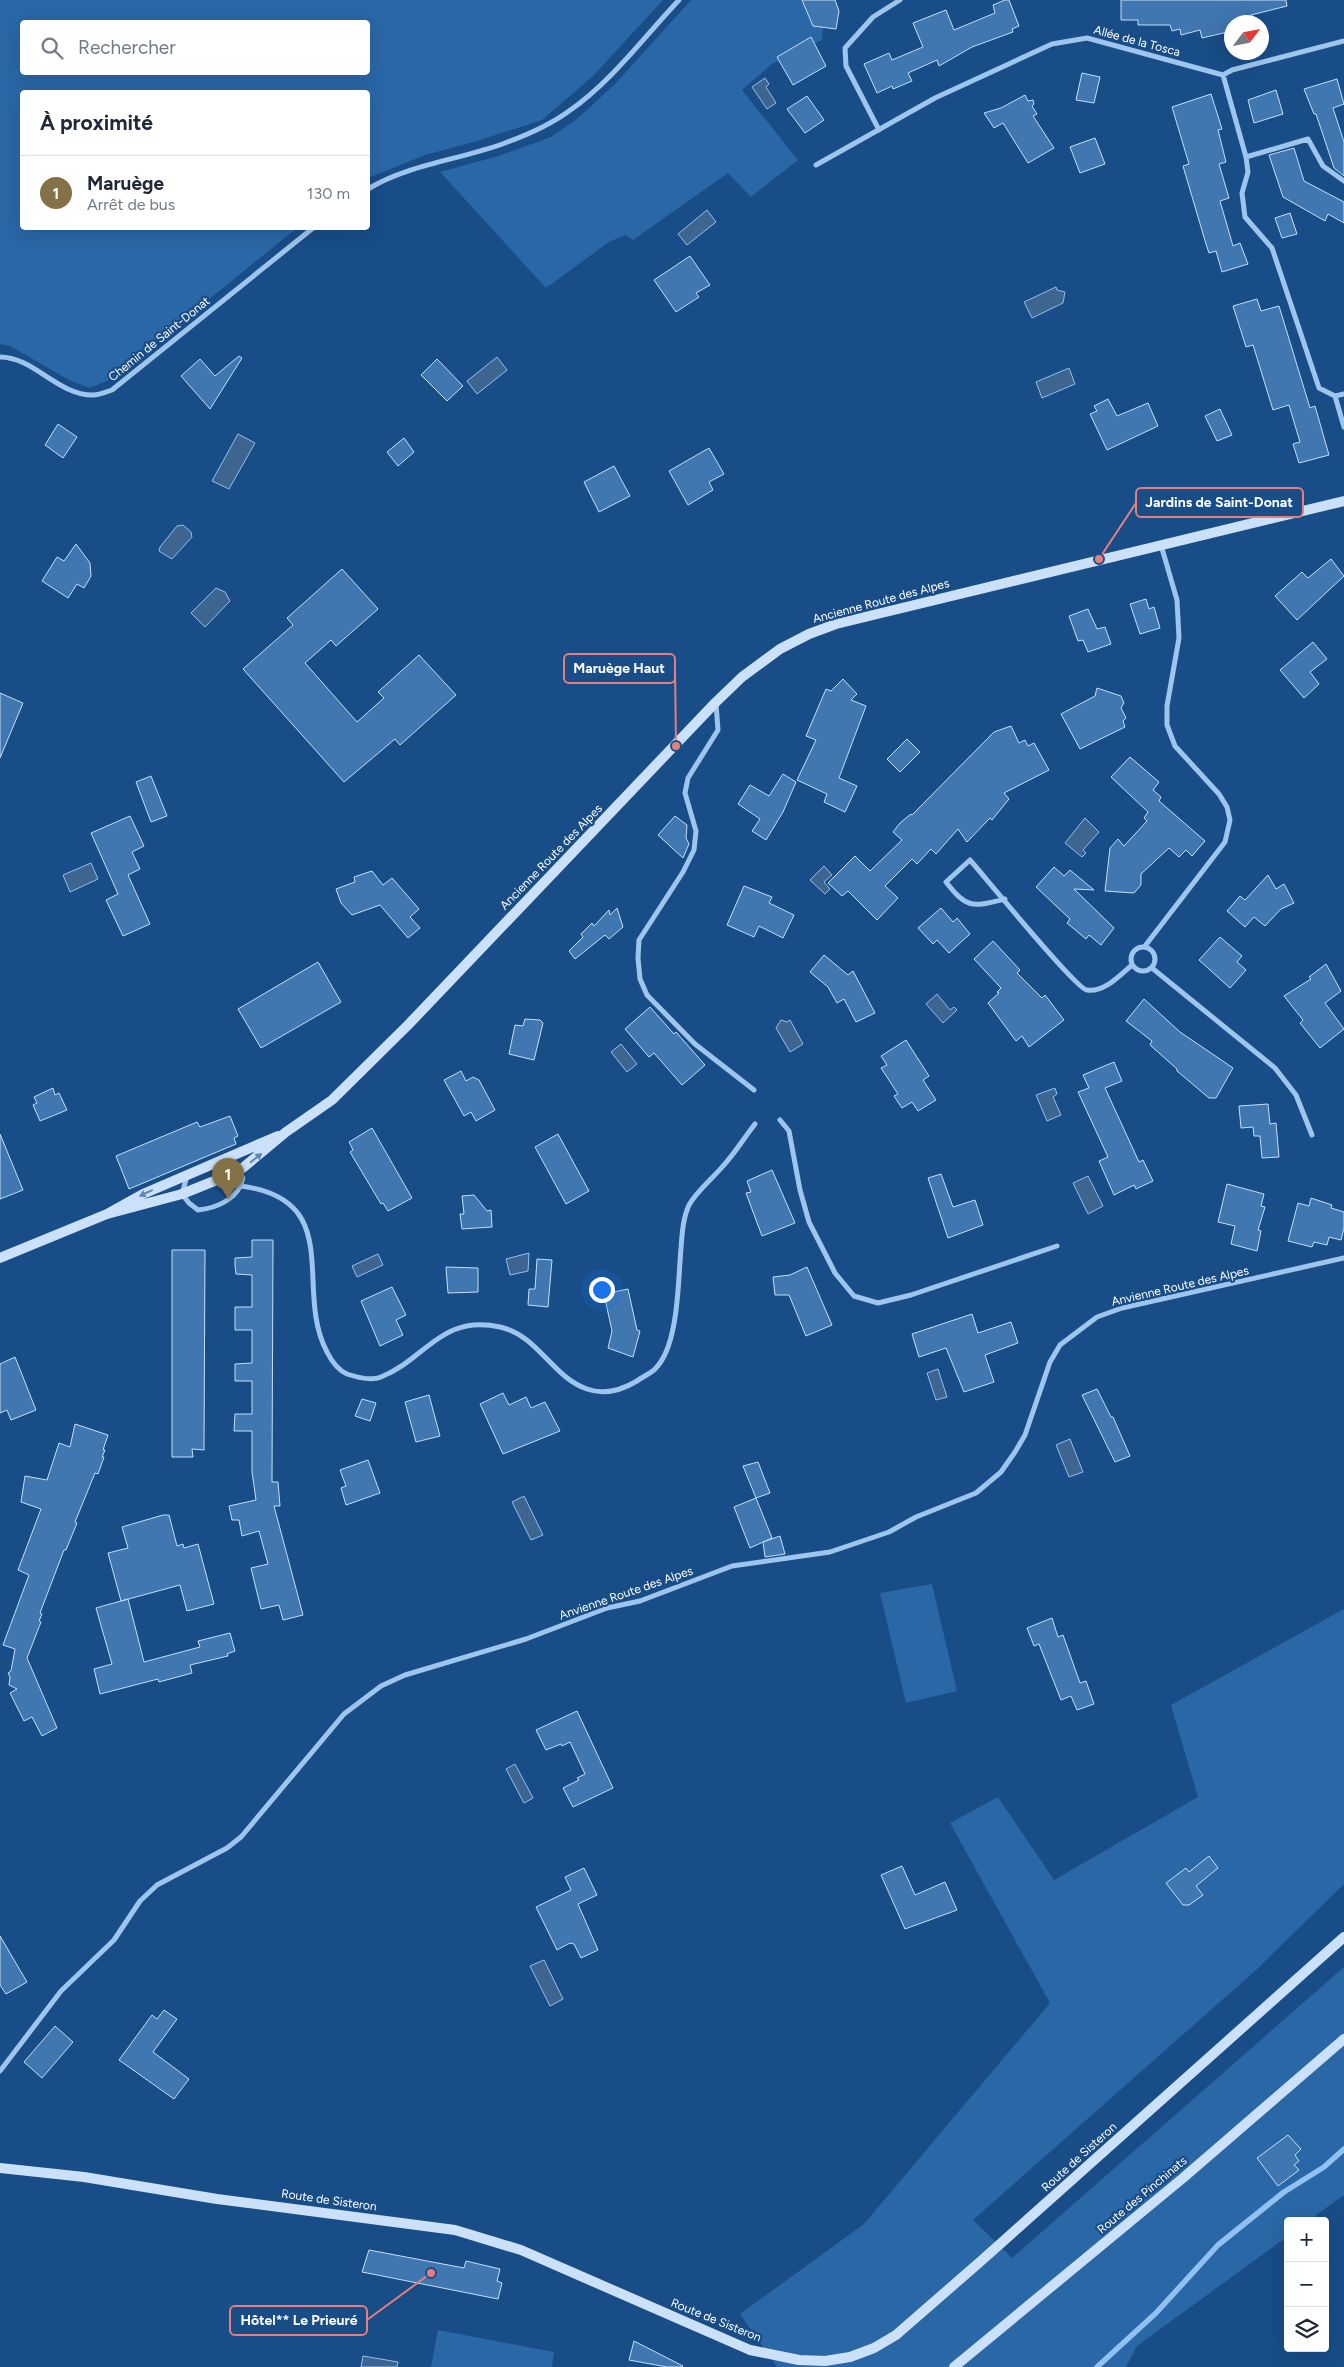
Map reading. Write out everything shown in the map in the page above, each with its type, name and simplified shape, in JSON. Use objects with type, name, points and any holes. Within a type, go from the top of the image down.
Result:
[{"type":"main road","name":"Ancienne Route des Alpes","points":[[107,1214],[182,1194],[239,1172],[286,1132],[332,1100],[387,1048],[716,702],[742,677],[780,649],[809,634],[836,624],[1344,501]]},
{"type":"main road","name":"Ancienne Route des Alpes","points":[[0,1258],[107,1214],[143,1194],[224,1161],[286,1132]]},
{"type":"main road","name":"Route de Sisteron","points":[[0,2168],[84,2177],[217,2199],[455,2230],[521,2250],[750,2350],[799,2360],[825,2361],[850,2357],[874,2348],[896,2335],[1344,1936]]},
{"type":"main road","name":"Route des Pinchinats","points":[[954,2367],[1183,2178],[1344,2039]]},
{"type":"street","points":[[370,188],[409,170],[504,144],[545,127],[570,111],[596,88],[678,0]]},
{"type":"street","points":[[879,130],[846,66],[845,48],[873,17],[900,0]]},
{"type":"street","name":"Allée de la Tosca","points":[[816,166],[935,98],[1052,44],[1086,38],[1223,75]]},
{"type":"street","points":[[1344,40],[1232,70],[1223,75],[1246,157],[1248,172],[1242,193],[1245,217],[1272,248],[1319,388],[1335,396],[1344,394]]},
{"type":"street","points":[[1246,157],[1308,139],[1323,166],[1344,180]]},
{"type":"street","name":"Chemin de Saint-Donat","points":[[0,357],[9,357],[54,383],[77,392],[94,395],[112,390],[311,230]]},
{"type":"street","points":[[1335,396],[1344,427]]},
{"type":"street","points":[[1132,965],[1132,953],[1138,948],[1146,946],[1225,842],[1230,820],[1227,807],[1219,794],[1175,746],[1168,731],[1167,706],[1178,628],[1177,600],[1161,545]]},
{"type":"street","points":[[716,702],[718,730],[688,778],[685,793],[696,830],[694,850],[683,872],[639,940],[640,979],[652,1000],[696,1044],[754,1090]]},
{"type":"street","points":[[1005,899],[985,904],[968,903],[960,900],[946,882],[970,860],[1005,899],[1071,979],[1085,990],[1095,990],[1104,987],[1132,965]]},
{"type":"street","points":[[1146,946],[1154,953],[1155,961],[1152,968]]},
{"type":"street","points":[[1132,965],[1141,971],[1152,968]]},
{"type":"street","points":[[1152,968],[1275,1068],[1296,1095],[1312,1135]]},
{"type":"street","points":[[780,1120],[788,1131],[800,1190],[809,1222],[835,1273],[854,1296],[878,1303],[911,1295],[1057,1246]]},
{"type":"street","points":[[241,1186],[259,1188],[280,1196],[290,1203],[305,1225],[314,1263],[314,1311],[319,1338],[331,1360],[345,1373],[364,1378],[379,1378],[398,1368],[438,1337],[458,1328],[486,1324],[512,1329],[534,1345],[563,1375],[587,1389],[610,1392],[632,1384],[655,1370],[666,1353],[674,1318],[683,1227],[689,1205],[725,1165],[755,1124]]},
{"type":"street","points":[[187,1176],[182,1194],[198,1210],[210,1209],[238,1192],[241,1186],[243,1178],[239,1172],[224,1161]]},
{"type":"street","name":"Anvienne Route des Alpes","points":[[0,2071],[61,1991],[114,1940],[140,1901],[157,1885],[227,1848],[241,1837],[344,1714],[380,1686],[405,1675],[526,1638],[607,1608],[640,1601],[732,1566],[830,1552],[889,1532],[916,1516],[976,1493],[1001,1472],[1025,1435],[1050,1362],[1060,1345],[1097,1317],[1122,1308],[1344,1258]]},
{"type":"shaded area","points":[[0,0],[663,0],[592,77],[542,120],[425,155],[370,177],[370,90],[20,90],[20,230],[295,230],[109,380],[90,388],[69,380],[10,346],[0,344]]},
{"type":"shaded area","points":[[691,0],[825,0],[822,40],[772,64],[742,90],[798,160],[751,197],[728,173],[633,240],[625,235],[609,242],[546,288],[440,172],[498,156],[551,137],[577,119],[616,83]]},
{"type":"shaded area","points":[[765,78],[769,84],[766,87],[776,103],[767,109],[752,87]]},
{"type":"shaded area","points":[[707,210],[716,222],[687,245],[678,234]]},
{"type":"shaded area","points":[[1056,287],[1057,290],[1065,292],[1063,303],[1032,318],[1024,302]]},
{"type":"shaded area","points":[[497,357],[507,370],[477,394],[467,381]]},
{"type":"shaded area","points":[[1069,368],[1075,384],[1042,398],[1036,382]]},
{"type":"shaded area","points":[[238,434],[255,443],[229,489],[212,481]]},
{"type":"shaded area","points":[[183,525],[191,532],[192,537],[172,559],[159,551],[160,547],[177,526]]},
{"type":"shaded area","points":[[216,588],[225,592],[230,601],[205,627],[191,613]]},
{"type":"shaded area","points":[[1085,818],[1099,832],[1083,850],[1086,853],[1082,857],[1065,843]]},
{"type":"shaded area","points":[[91,863],[98,879],[70,892],[63,875]]},
{"type":"shaded area","points":[[824,866],[832,875],[824,882],[830,889],[825,894],[810,880]]},
{"type":"shaded area","points":[[937,994],[950,1010],[954,1007],[957,1010],[943,1023],[926,1004]]},
{"type":"shaded area","points":[[781,1020],[787,1022],[790,1020],[803,1044],[790,1052],[776,1028]]},
{"type":"shaded area","points":[[621,1044],[637,1064],[627,1072],[611,1052]]},
{"type":"shaded area","points":[[1055,1088],[1057,1094],[1053,1097],[1061,1115],[1047,1121],[1036,1095]]},
{"type":"shaded area","points":[[1088,1176],[1103,1206],[1088,1214],[1073,1183]]},
{"type":"shaded area","points":[[529,1253],[528,1271],[510,1275],[506,1259]]},
{"type":"shaded area","points":[[378,1254],[383,1265],[357,1277],[352,1266]]},
{"type":"shaded area","points":[[938,1369],[947,1397],[936,1400],[927,1373]]},
{"type":"shaded area","points":[[1070,1439],[1083,1472],[1069,1477],[1056,1445]]},
{"type":"shaded area","points":[[524,1496],[543,1535],[531,1540],[512,1502]]},
{"type":"shaded area","points":[[932,1584],[957,1691],[906,1703],[880,1593]]},
{"type":"shaded area","points":[[1344,1609],[1344,1884],[1255,1971],[973,2220],[1012,2258],[1344,1967],[1344,2195],[1314,2217],[1284,2217],[1284,2239],[1137,2346],[1126,2367],[777,2367],[740,2314],[864,2224],[1050,2003],[950,1823],[998,1797],[1054,1880],[1198,1797],[1171,1705]]},
{"type":"shaded area","points":[[515,1764],[533,1798],[524,1803],[506,1769]]},
{"type":"shaded area","points":[[544,1960],[563,1999],[550,2006],[530,1966]]},
{"type":"shaded area","points":[[438,2330],[554,2352],[552,2367],[431,2367]]},
{"type":"shaded area","points":[[363,2356],[398,2362],[397,2367],[361,2367]]},
{"type":"building","points":[[802,0],[835,0],[839,11],[836,29],[813,26]]},
{"type":"building","points":[[1009,0],[1019,26],[1012,29],[1013,32],[972,47],[939,66],[937,60],[908,73],[912,81],[893,89],[892,86],[877,93],[864,64],[889,53],[892,60],[923,47],[913,23],[946,10],[954,30],[995,13],[993,5]]},
{"type":"building","points":[[1121,0],[1286,0],[1287,6],[1251,15],[1224,15],[1224,33],[1202,38],[1200,30],[1181,35],[1180,29],[1172,31],[1170,25],[1138,25],[1138,20],[1121,20]]},
{"type":"building","points":[[811,37],[826,66],[793,85],[777,57]]},
{"type":"building","points":[[1082,73],[1100,77],[1094,103],[1076,100]]},
{"type":"building","points":[[1337,79],[1344,104],[1333,108],[1344,142],[1344,176],[1334,168],[1316,114],[1314,114],[1304,89]]},
{"type":"building","points":[[1276,90],[1283,114],[1254,123],[1248,100]]},
{"type":"building","points":[[1211,94],[1222,129],[1218,130],[1226,162],[1219,164],[1229,198],[1220,201],[1233,246],[1240,243],[1248,264],[1222,272],[1216,251],[1209,253],[1206,244],[1183,166],[1189,164],[1172,107]]},
{"type":"building","points":[[1025,95],[1028,101],[1033,100],[1034,104],[1032,106],[1037,114],[1033,116],[1054,148],[1028,163],[1003,123],[994,128],[984,113],[1001,108]]},
{"type":"building","points":[[807,96],[824,120],[805,133],[787,109]]},
{"type":"building","points":[[1095,138],[1105,164],[1080,173],[1070,147]]},
{"type":"building","points":[[1294,148],[1304,181],[1344,202],[1344,223],[1328,214],[1325,221],[1283,197],[1269,155]]},
{"type":"building","points":[[1290,213],[1297,234],[1282,238],[1275,218]]},
{"type":"building","points":[[690,256],[710,285],[696,293],[699,297],[676,312],[654,280]]},
{"type":"building","points":[[1257,299],[1261,311],[1279,306],[1310,408],[1315,406],[1329,455],[1299,463],[1293,444],[1300,442],[1289,405],[1273,410],[1253,345],[1246,347],[1233,306]]},
{"type":"building","points":[[239,356],[242,358],[210,409],[181,376],[200,359],[215,376]]},
{"type":"building","points":[[437,359],[463,386],[447,401],[421,375]]},
{"type":"building","points":[[1108,399],[1117,416],[1148,403],[1158,426],[1107,450],[1090,414],[1097,411],[1094,406]]},
{"type":"building","points":[[1220,409],[1232,435],[1217,441],[1205,416]]},
{"type":"building","points":[[58,424],[77,437],[63,458],[45,445]]},
{"type":"building","points":[[404,438],[414,452],[398,466],[387,452]]},
{"type":"building","points":[[709,448],[724,474],[709,482],[713,490],[688,505],[669,471]]},
{"type":"building","points":[[614,466],[630,496],[599,512],[584,482]]},
{"type":"building","points":[[76,544],[90,563],[91,576],[84,588],[77,584],[68,598],[42,581],[57,557],[64,561]]},
{"type":"building","points":[[1331,559],[1344,576],[1297,620],[1275,596],[1302,572],[1308,578]]},
{"type":"building","points":[[342,569],[378,609],[336,646],[331,640],[305,663],[357,722],[384,698],[378,692],[419,655],[456,695],[400,745],[395,739],[344,782],[243,669],[293,625],[287,618]]},
{"type":"building","points":[[1146,599],[1149,609],[1154,607],[1160,628],[1140,634],[1130,604]]},
{"type":"building","points":[[1088,609],[1097,629],[1105,627],[1111,644],[1088,652],[1083,640],[1078,641],[1069,616]]},
{"type":"building","points":[[1313,642],[1327,659],[1310,672],[1319,684],[1304,698],[1280,670]]},
{"type":"building","points":[[843,679],[857,694],[851,700],[866,706],[839,778],[857,786],[845,812],[824,802],[827,794],[797,780],[816,740],[806,736],[826,689],[831,691]]},
{"type":"building","points":[[1097,688],[1121,696],[1124,703],[1121,708],[1126,718],[1123,721],[1125,727],[1080,749],[1061,714],[1095,696]]},
{"type":"building","points":[[0,693],[23,703],[0,758]]},
{"type":"building","points":[[1011,726],[1019,743],[1025,740],[1028,746],[1034,743],[1049,770],[1004,793],[1009,799],[992,820],[990,818],[967,842],[958,829],[936,854],[931,849],[917,864],[912,859],[885,886],[898,898],[877,920],[848,891],[842,896],[828,883],[855,856],[870,871],[902,840],[893,832],[900,823],[912,815],[994,732]]},
{"type":"building","points":[[907,739],[920,752],[900,772],[887,759]]},
{"type":"building","points":[[1130,757],[1159,782],[1153,790],[1161,797],[1159,801],[1205,841],[1192,856],[1186,850],[1179,857],[1169,848],[1141,874],[1141,885],[1134,893],[1105,891],[1110,848],[1118,839],[1124,846],[1147,821],[1144,818],[1148,812],[1111,777]]},
{"type":"building","points":[[783,774],[796,782],[783,812],[766,840],[752,831],[760,819],[738,804],[750,785],[769,796]]},
{"type":"building","points":[[151,776],[167,816],[151,822],[136,782]]},
{"type":"building","points":[[130,816],[144,846],[132,852],[140,869],[128,875],[150,924],[123,936],[106,900],[118,894],[91,833]]},
{"type":"building","points":[[675,816],[687,825],[686,838],[689,844],[683,858],[658,835]]},
{"type":"building","points":[[1054,867],[1064,876],[1070,870],[1094,890],[1074,889],[1114,928],[1101,945],[1089,935],[1086,939],[1067,923],[1070,919],[1036,887]]},
{"type":"building","points":[[372,871],[383,885],[392,878],[419,909],[410,917],[420,928],[408,938],[380,905],[352,915],[341,903],[336,889],[355,882],[354,877]]},
{"type":"building","points":[[1268,875],[1276,889],[1284,884],[1294,903],[1281,909],[1265,926],[1254,917],[1245,927],[1227,911],[1240,896],[1245,900]]},
{"type":"building","points":[[744,886],[772,897],[769,903],[794,915],[783,938],[759,926],[754,937],[727,925]]},
{"type":"building","points":[[617,908],[623,927],[609,939],[605,935],[575,959],[569,951],[583,937],[581,934],[592,923],[594,926],[609,910],[610,915]]},
{"type":"building","points":[[941,908],[953,922],[957,918],[970,934],[949,953],[937,940],[933,944],[918,928]]},
{"type":"building","points":[[1220,937],[1242,956],[1237,962],[1246,970],[1230,988],[1199,960]]},
{"type":"building","points":[[993,941],[1020,970],[1017,973],[1042,998],[1045,995],[1064,1020],[1029,1047],[1022,1036],[1016,1041],[988,1003],[999,993],[997,992],[1001,988],[974,959]]},
{"type":"building","points":[[824,955],[848,975],[853,971],[875,1013],[856,1022],[844,999],[837,1003],[828,987],[810,972]]},
{"type":"building","points":[[318,962],[341,1002],[261,1048],[238,1009]]},
{"type":"building","points":[[1326,964],[1341,991],[1325,1003],[1344,1029],[1320,1048],[1300,1023],[1303,1020],[1284,996],[1311,979],[1309,977]]},
{"type":"building","points":[[1144,999],[1180,1032],[1233,1068],[1216,1098],[1209,1098],[1177,1071],[1150,1045],[1152,1041],[1126,1021]]},
{"type":"building","points":[[650,1007],[674,1034],[676,1032],[705,1065],[682,1085],[654,1053],[649,1057],[625,1029]]},
{"type":"building","points":[[525,1019],[540,1020],[543,1023],[534,1060],[509,1054],[515,1025],[523,1026]]},
{"type":"building","points":[[906,1040],[929,1076],[923,1080],[936,1100],[918,1111],[912,1102],[902,1108],[894,1096],[898,1094],[881,1068],[887,1065],[881,1056]]},
{"type":"building","points":[[1114,1062],[1122,1081],[1105,1088],[1139,1162],[1143,1160],[1153,1181],[1136,1189],[1134,1185],[1114,1195],[1099,1161],[1108,1157],[1078,1092],[1089,1088],[1083,1075]]},
{"type":"building","points":[[461,1071],[466,1081],[473,1077],[479,1080],[495,1110],[476,1121],[471,1112],[464,1116],[444,1080]]},
{"type":"building","points":[[53,1088],[55,1095],[59,1093],[67,1110],[40,1121],[33,1105],[37,1103],[34,1097]]},
{"type":"building","points":[[1268,1104],[1270,1124],[1276,1123],[1279,1157],[1262,1158],[1260,1136],[1254,1136],[1253,1127],[1241,1128],[1239,1106]]},
{"type":"building","points":[[230,1116],[238,1136],[234,1138],[236,1144],[129,1189],[116,1156],[197,1122],[200,1127]]},
{"type":"building","points":[[372,1128],[412,1198],[388,1211],[383,1203],[381,1204],[350,1152],[353,1150],[349,1142]]},
{"type":"building","points":[[0,1134],[23,1190],[0,1199]]},
{"type":"building","points":[[558,1134],[589,1191],[566,1204],[535,1147]]},
{"type":"building","points":[[772,1170],[795,1223],[762,1236],[746,1193],[751,1192],[747,1181]]},
{"type":"building","points":[[941,1174],[953,1207],[975,1200],[983,1225],[948,1238],[928,1178]]},
{"type":"building","points":[[1227,1184],[1264,1194],[1261,1206],[1265,1207],[1258,1230],[1261,1231],[1257,1251],[1231,1244],[1235,1226],[1218,1222]]},
{"type":"building","points":[[474,1195],[487,1211],[491,1210],[492,1227],[462,1229],[460,1214],[464,1214],[462,1196]]},
{"type":"building","points":[[1311,1198],[1332,1205],[1331,1208],[1344,1212],[1344,1228],[1341,1240],[1329,1237],[1327,1245],[1314,1242],[1312,1247],[1288,1241],[1298,1203],[1309,1206]]},
{"type":"building","points":[[252,1240],[273,1240],[272,1482],[278,1482],[280,1506],[274,1506],[303,1615],[283,1620],[279,1605],[261,1609],[251,1568],[268,1564],[259,1531],[242,1536],[239,1520],[232,1520],[229,1506],[256,1500],[252,1472],[252,1431],[234,1431],[235,1414],[252,1414],[252,1381],[235,1381],[235,1364],[252,1363],[252,1330],[235,1330],[235,1307],[252,1307],[252,1275],[236,1274],[235,1258],[252,1257]]},
{"type":"building","points":[[172,1250],[205,1250],[204,1450],[192,1449],[193,1457],[172,1457]]},
{"type":"building","points":[[537,1259],[552,1260],[548,1307],[528,1305],[529,1289],[535,1289]]},
{"type":"building","points":[[446,1267],[478,1268],[478,1292],[448,1293]]},
{"type":"building","points":[[807,1267],[832,1325],[806,1336],[789,1295],[775,1295],[773,1277],[790,1275]]},
{"type":"building","points":[[392,1287],[406,1315],[396,1320],[403,1335],[380,1346],[361,1301]]},
{"type":"building","points":[[628,1289],[637,1330],[640,1331],[633,1357],[608,1348],[612,1331],[604,1294]]},
{"type":"building","points":[[972,1314],[978,1333],[1011,1322],[1018,1343],[985,1355],[994,1382],[964,1392],[946,1348],[919,1357],[912,1334]]},
{"type":"building","points":[[15,1357],[36,1410],[11,1420],[7,1410],[0,1413],[0,1364]]},
{"type":"building","points":[[1097,1389],[1111,1417],[1113,1417],[1130,1456],[1115,1462],[1082,1395]]},
{"type":"building","points":[[503,1393],[509,1405],[526,1397],[531,1408],[545,1402],[560,1431],[503,1454],[480,1404]]},
{"type":"building","points":[[429,1395],[440,1436],[416,1442],[405,1402]]},
{"type":"building","points":[[362,1399],[376,1403],[370,1421],[355,1416]]},
{"type":"building","points":[[75,1424],[108,1435],[103,1450],[105,1450],[102,1457],[104,1457],[98,1474],[95,1473],[75,1522],[77,1523],[66,1550],[64,1550],[40,1613],[42,1614],[39,1621],[41,1622],[27,1658],[57,1728],[42,1736],[32,1717],[24,1721],[10,1693],[17,1689],[9,1685],[10,1677],[8,1673],[11,1671],[15,1649],[3,1645],[29,1575],[18,1570],[41,1509],[21,1502],[25,1476],[47,1480],[59,1443],[70,1447]]},
{"type":"building","points":[[368,1460],[380,1493],[346,1505],[341,1488],[346,1486],[340,1470]]},
{"type":"building","points":[[758,1462],[770,1493],[756,1498],[743,1466]]},
{"type":"building","points":[[756,1498],[772,1538],[750,1548],[734,1507]]},
{"type":"building","points":[[169,1515],[177,1546],[183,1544],[184,1548],[198,1544],[214,1604],[187,1611],[180,1585],[121,1601],[108,1553],[128,1548],[122,1527]]},
{"type":"building","points":[[780,1536],[785,1554],[765,1557],[763,1542]]},
{"type":"building","points":[[128,1599],[144,1662],[200,1647],[198,1641],[230,1633],[235,1651],[227,1654],[228,1656],[190,1665],[192,1673],[159,1682],[158,1679],[100,1694],[94,1669],[112,1664],[96,1608]]},
{"type":"building","points":[[1052,1618],[1058,1637],[1063,1635],[1080,1683],[1086,1681],[1094,1704],[1077,1710],[1071,1696],[1061,1700],[1039,1644],[1034,1646],[1027,1628]]},
{"type":"building","points":[[577,1711],[613,1788],[573,1807],[563,1788],[579,1780],[577,1778],[585,1774],[570,1742],[546,1750],[536,1730]]},
{"type":"building","points":[[1209,1856],[1218,1868],[1196,1886],[1203,1895],[1189,1905],[1183,1905],[1166,1883],[1186,1868],[1189,1872]]},
{"type":"building","points":[[902,1866],[915,1895],[945,1882],[957,1910],[905,1929],[881,1875]]},
{"type":"building","points":[[584,1868],[597,1895],[578,1904],[598,1950],[581,1958],[574,1944],[570,1943],[557,1950],[536,1907],[571,1890],[565,1877]]},
{"type":"building","points":[[0,1936],[27,1982],[6,1994],[0,1985]]},
{"type":"building","points":[[164,2010],[177,2019],[153,2052],[189,2079],[174,2099],[119,2060],[152,2015],[157,2019]]},
{"type":"building","points":[[55,2026],[73,2042],[42,2078],[24,2062]]},
{"type":"building","points":[[1288,2135],[1301,2149],[1295,2155],[1299,2161],[1294,2165],[1299,2170],[1278,2186],[1257,2158]]},
{"type":"building","points":[[369,2250],[464,2268],[466,2261],[500,2269],[497,2281],[502,2283],[498,2299],[362,2272]]},
{"type":"building","points":[[634,2341],[683,2366],[667,2367],[629,2360]]},
{"type":"waterway","points":[[1097,2367],[1156,2313],[1218,2245],[1284,2192],[1324,2167],[1344,2149]]},
{"type":"place","name":"Jardins de Saint-Donat","points":[[1099,559]]},
{"type":"place","name":"Maruège Haut","points":[[676,746]]},
{"type":"place","name":"Maruège","points":[[228,1199]]},
{"type":"place","name":"Hôtel** Le Prieuré","points":[[431,2273]]}]
